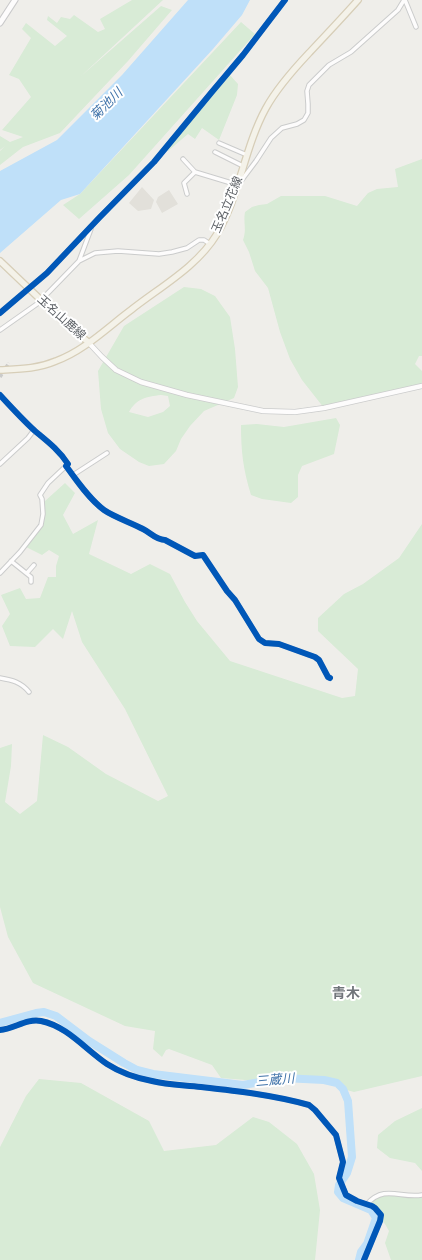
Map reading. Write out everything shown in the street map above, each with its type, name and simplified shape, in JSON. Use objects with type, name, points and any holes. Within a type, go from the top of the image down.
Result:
[{"type":"main road","points":[[0,24],[15,0]]},
{"type":"main road","name":"玉名立花線","points":[[0,370],[27,369],[45,365],[68,356],[191,264],[210,244],[226,216],[238,186],[247,155],[266,108],[279,88],[296,68],[358,0]]},
{"type":"main road","name":"玉名山鹿線","points":[[0,261],[88,342]]},
{"type":"street","points":[[0,313],[28,287],[48,273],[154,162],[211,92],[244,55],[285,0]]},
{"type":"street","points":[[404,0],[416,27]]},
{"type":"street","points":[[183,159],[195,172],[238,186],[270,138],[282,128],[297,124],[304,120],[308,113],[307,91],[309,85],[329,65],[357,47],[398,10],[404,0]]},
{"type":"street","points":[[219,143],[247,155]]},
{"type":"street","points":[[215,152],[243,166]]},
{"type":"street","points":[[188,194],[184,183],[195,172]]},
{"type":"street","points":[[80,261],[92,226]]},
{"type":"street","points":[[46,295],[80,261],[95,253],[107,251],[159,254],[187,248],[198,240],[204,240],[210,244]]},
{"type":"street","points":[[0,330],[37,304]]},
{"type":"street","points":[[88,342],[116,370],[140,382],[187,395],[263,411],[294,412],[324,408],[422,386]]},
{"type":"street","points":[[0,395],[34,430],[62,455],[68,464],[66,466],[89,495],[104,510],[146,530],[159,540],[165,540],[195,556],[203,555],[227,591],[235,600],[259,640],[280,644],[315,657],[319,660],[330,678]]},
{"type":"street","points":[[0,464],[28,438],[34,430]]},
{"type":"street","points":[[73,475],[107,453]]},
{"type":"street","points":[[0,573],[20,552],[41,525],[43,514],[42,499],[40,495],[48,483],[66,466]]},
{"type":"street","points":[[11,561],[27,573],[31,577],[32,582]]},
{"type":"street","points":[[27,573],[34,565]]},
{"type":"street","points":[[0,678],[15,681],[24,686],[29,692]]},
{"type":"street","points":[[0,1030],[40,1020],[64,1031],[106,1063],[126,1074],[153,1082],[253,1093],[309,1105],[336,1135],[343,1162],[339,1178],[342,1189],[346,1195],[375,1208],[381,1215],[364,1260]]},
{"type":"street","points":[[367,1204],[372,1198],[379,1194],[422,1195]]},
{"type":"shaded area","points":[[142,187],[154,200],[151,209],[138,211],[129,203]]},
{"type":"shaded area","points":[[169,190],[178,204],[162,213],[156,202],[158,197]]},
{"type":"green space","points":[[132,0],[163,0],[80,77],[161,6],[172,10],[128,61],[60,133],[23,147],[0,165],[0,151],[5,146],[0,150],[0,136],[10,142],[23,137],[2,130],[31,97],[19,79],[9,75],[31,38],[22,29],[26,23],[55,46],[67,36],[47,20],[48,16],[57,23],[61,17],[70,19],[74,15],[98,32],[105,29],[100,19]]},
{"type":"green space","points":[[241,22],[255,34],[129,175],[79,219],[63,205],[80,194]]},
{"type":"green space","points":[[229,74],[238,84],[237,95],[219,140],[202,128],[195,139],[188,134],[168,151],[165,150]]},
{"type":"green space","points":[[422,159],[422,356],[419,356],[415,364],[422,371],[422,386],[324,408],[302,380],[290,359],[280,332],[268,288],[255,271],[249,252],[243,240],[245,233],[245,212],[252,207],[267,204],[281,196],[325,196],[357,206],[368,193],[377,189],[398,187],[395,169]]},
{"type":"green space","points":[[184,287],[201,289],[215,296],[230,317],[235,349],[238,387],[234,398],[204,411],[190,426],[181,439],[176,451],[164,464],[149,466],[139,462],[120,449],[108,433],[101,409],[98,371],[124,326]],"holes":[[[161,395],[168,396],[170,406],[163,412],[148,417],[129,412],[132,407],[142,399]]]},
{"type":"green space","points":[[336,418],[340,425],[334,454],[302,466],[298,475],[298,497],[291,503],[262,499],[251,495],[243,460],[241,425],[257,424],[284,427]]},
{"type":"green space","points":[[65,483],[75,493],[63,515],[73,534],[98,520],[89,554],[131,574],[150,564],[170,574],[197,621],[230,661],[342,698],[355,696],[358,669],[318,631],[318,618],[344,594],[363,584],[399,558],[422,524],[422,1076],[354,1092],[343,1089],[337,1083],[304,1077],[278,1077],[258,1081],[221,1078],[212,1065],[169,1049],[166,1050],[162,1057],[153,1049],[155,1031],[125,1026],[33,983],[8,937],[0,907],[0,748],[12,744],[11,766],[5,802],[20,814],[37,801],[43,735],[68,747],[106,774],[158,801],[168,796],[125,709],[82,642],[72,611],[63,639],[53,629],[35,647],[10,646],[2,626],[10,614],[1,595],[20,588],[26,599],[40,598],[48,577],[56,577],[56,566],[59,556],[49,550],[42,555],[26,547],[44,524],[45,501]]},
{"type":"green space","points":[[39,1079],[81,1083],[149,1121],[164,1151],[216,1145],[253,1117],[269,1122],[297,1144],[314,1174],[320,1210],[315,1260],[0,1260],[0,1147],[26,1096]]},
{"type":"green space","points":[[422,1108],[422,1171],[415,1163],[390,1158],[377,1148],[378,1135],[395,1121]]},
{"type":"green space","points":[[422,1193],[422,1260],[391,1260],[385,1243],[389,1231],[385,1224],[367,1204],[379,1194]]},
{"type":"water","name":"菊池川","points":[[188,0],[250,0],[242,15],[213,49],[80,194],[61,200],[0,253],[0,171],[57,140],[122,75]]},
{"type":"waterway","name":"三蔵川","points":[[0,1023],[44,1012],[56,1016],[89,1041],[124,1063],[137,1070],[153,1074],[243,1085],[283,1078],[324,1080],[337,1083],[343,1089],[348,1101],[352,1157],[347,1173],[339,1185],[338,1192],[343,1198],[371,1210],[376,1218],[367,1244],[361,1252],[359,1260]]},
{"type":"tunnel","points":[[37,304],[46,295]]},
{"type":"tunnel","points":[[0,377],[9,363]]},
{"type":"cycle path","points":[[0,313],[47,273],[154,162],[243,55],[285,0]]},
{"type":"cycle path","points":[[0,395],[35,431],[61,454],[68,464],[66,466],[74,477],[99,506],[113,515],[139,527],[156,538],[165,540],[195,556],[203,555],[227,591],[235,600],[259,639],[265,643],[279,644],[315,657],[319,660],[330,678]]},
{"type":"cycle path","points":[[0,1030],[26,1022],[36,1020],[41,1021],[68,1033],[107,1064],[134,1077],[164,1083],[255,1094],[309,1105],[336,1135],[343,1162],[339,1178],[346,1195],[357,1201],[372,1206],[381,1215],[364,1260]]},
{"type":"district","name":"青木","points":[[346,994]]}]
